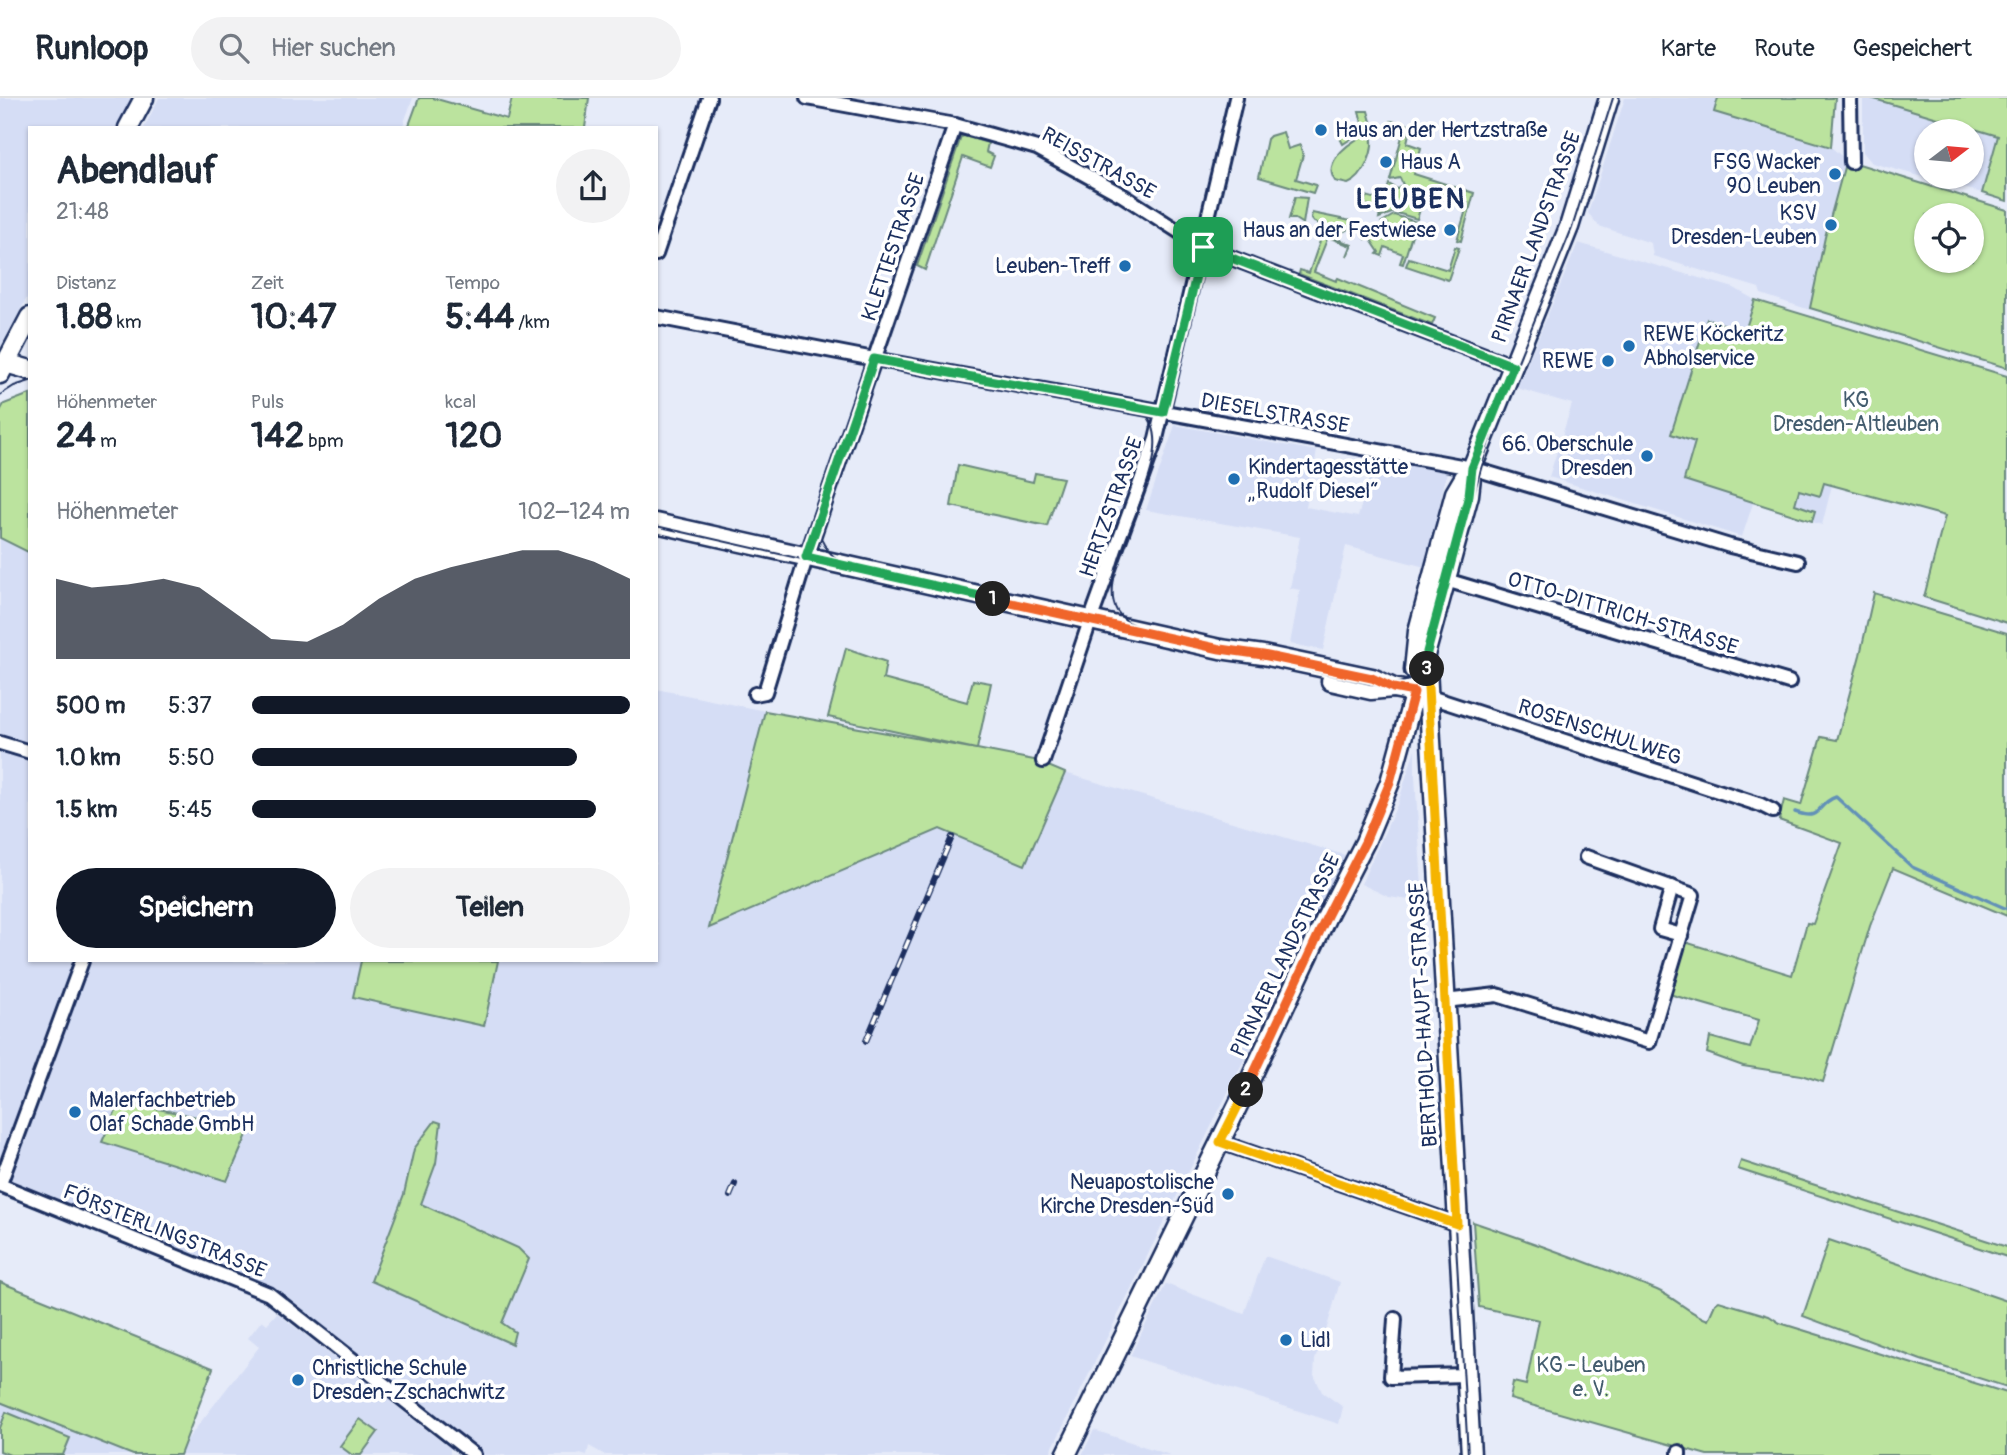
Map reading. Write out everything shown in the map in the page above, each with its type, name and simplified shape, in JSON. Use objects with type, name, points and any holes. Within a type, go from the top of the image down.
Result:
[{"type":"street","points":[[129,126],[144,98]]},
{"type":"street","points":[[658,248],[709,98]]},
{"type":"street","name":"REISSTRASSE","points":[[807,98],[955,125],[1037,148],[1122,195],[1203,247],[1513,366]]},
{"type":"street","name":"HERTZSTRASSE","points":[[1044,761],[1090,621],[1153,451],[1237,98]]},
{"type":"street","name":"PIRNAER LANDSTRASSE","points":[[1427,652],[1469,495],[1472,468],[1569,227],[1609,98]]},
{"type":"street","points":[[1850,98],[1851,162]]},
{"type":"street","name":"KLETTESTRASSE","points":[[755,694],[765,692],[806,557],[955,125]]},
{"type":"street","name":"DIESELSTRASSE","points":[[658,317],[1472,468],[1730,546],[1798,562]]},
{"type":"street","points":[[28,321],[3,369],[28,370]]},
{"type":"street","name":"PIRNAER LANDSTRASSE","points":[[1066,1455],[1365,842],[1390,782],[1421,694],[1418,631],[1455,493],[1472,468]]},
{"type":"street","points":[[658,523],[1090,621],[1372,678],[1393,688],[1421,694]]},
{"type":"street","name":"OTTO-DITTRICH-STRASSE","points":[[1446,580],[1789,682]]},
{"type":"street","name":"BERTHOLD-HAUPT-STRASSE","points":[[1427,652],[1421,694],[1445,1000],[1471,1455]]},
{"type":"street","name":"ROSENSCHULWEG","points":[[1421,694],[1773,811]]},
{"type":"street","points":[[0,743],[28,751]]},
{"type":"street","points":[[1445,1000],[1497,995],[1649,1042],[1693,895],[1586,857]]},
{"type":"street","points":[[1672,887],[1660,929],[1681,936]]},
{"type":"street","points":[[0,1184],[82,962]]},
{"type":"street","points":[[1220,1142],[1457,1224]]},
{"type":"street","name":"FÖRSTERLINGSTRASSE","points":[[0,1184],[269,1294],[470,1454]]},
{"type":"street","points":[[1395,1319],[1391,1377],[1466,1375]]},
{"type":"shaded area","points":[[0,98],[132,98],[117,126],[28,126],[28,296],[0,348]]},
{"type":"shaded area","points":[[159,98],[413,98],[403,126],[145,126]]},
{"type":"shaded area","points":[[1625,98],[1718,98],[1714,112],[1831,147],[1846,160],[1825,236],[1810,310],[1761,294],[1759,288],[1653,256],[1651,243],[1599,226],[1588,213]]},
{"type":"shaded area","points":[[1863,98],[1942,119],[1914,119],[1914,174],[1872,163],[1863,152]]},
{"type":"shaded area","points":[[1984,132],[1999,136],[1984,186]]},
{"type":"shaded area","points":[[1967,189],[1983,189],[1982,193]]},
{"type":"shaded area","points":[[1578,243],[1734,288],[1755,300],[1745,331],[1707,319],[1671,434],[1832,485],[1822,525],[1753,503],[1742,537],[1549,477],[1572,404],[1517,388]]},
{"type":"shaded area","points":[[1175,425],[1317,451],[1306,507],[1358,517],[1374,460],[1447,472],[1425,567],[1346,546],[1323,650],[1290,644],[1300,590],[1290,588],[1300,537],[1146,510]]},
{"type":"shaded area","points":[[0,538],[28,552],[28,962],[658,962],[658,689],[765,711],[710,927],[940,829],[1025,865],[1065,773],[1345,855],[1049,1455],[605,1455],[589,1446],[587,1455],[477,1455],[269,1294],[0,1185]]},
{"type":"shaded area","points":[[1415,749],[1423,902],[1389,897],[1361,884],[1398,803]]},
{"type":"shaded area","points":[[1265,1256],[1340,1282],[1315,1360],[1314,1375],[1322,1392],[1343,1407],[1339,1424],[1130,1356],[1166,1284],[1244,1314]]},
{"type":"shaded area","name":"Christliche Schule Dresden-Zschachwitz","points":[[277,1313],[450,1448],[450,1455],[180,1455],[186,1441],[259,1347],[248,1338],[262,1320],[267,1324]]},
{"type":"shaded area","points":[[0,1402],[119,1449],[133,1455],[0,1455]]},
{"type":"shaded area","points":[[1094,1430],[1170,1455],[1082,1455]]},
{"type":"green space","points":[[419,98],[433,98],[507,119],[512,98],[589,98],[585,126],[409,126]]},
{"type":"green space","points":[[1718,98],[1835,98],[1831,147],[1714,112]]},
{"type":"green space","points":[[1871,98],[2007,98],[2007,201],[1982,193],[1998,136],[1984,132],[1984,119],[1941,119]]},
{"type":"green space","points":[[1359,111],[1368,111],[1372,125],[1343,144],[1338,134],[1363,127]]},
{"type":"green space","points":[[1391,121],[1407,124],[1410,128],[1407,143],[1421,148],[1414,174],[1474,193],[1461,241],[1457,240],[1468,203],[1426,190],[1417,219],[1394,212],[1379,218],[1381,209],[1368,205],[1366,210],[1363,209],[1366,196],[1384,201],[1389,184],[1397,189],[1403,185],[1400,178],[1390,180],[1403,133],[1385,128]]},
{"type":"green space","points":[[1283,132],[1288,149],[1300,145],[1303,155],[1296,179],[1316,185],[1313,193],[1259,177],[1267,139]]},
{"type":"green space","points":[[1370,133],[1372,146],[1368,162],[1359,176],[1348,184],[1335,181],[1332,166],[1341,151]]},
{"type":"green space","points":[[961,137],[988,143],[986,152],[994,156],[990,167],[963,157],[925,270],[917,266]]},
{"type":"green space","points":[[1846,160],[1914,181],[1914,189],[1939,189],[2007,210],[2007,368],[1810,308],[1825,237]]},
{"type":"green space","points":[[1295,197],[1307,198],[1303,224],[1289,219]]},
{"type":"green space","points":[[1312,213],[1351,221],[1348,229],[1341,233],[1314,222]]},
{"type":"green space","points":[[1394,215],[1416,222],[1403,264],[1400,263],[1403,254],[1385,247],[1382,256],[1377,254],[1379,252],[1369,237],[1366,239],[1359,228],[1384,238],[1388,224],[1382,222]]},
{"type":"green space","points":[[1316,233],[1324,233],[1352,245],[1347,256],[1351,246],[1328,237],[1314,272],[1336,281],[1338,278],[1435,318],[1432,325],[1299,274],[1300,270],[1309,273],[1320,241],[1313,237]]},
{"type":"green space","points":[[1455,247],[1459,248],[1448,280],[1406,266],[1409,258],[1448,270]]},
{"type":"green space","name":"KG Dresden-Altleuben","points":[[1755,300],[2007,376],[2007,623],[1924,597],[1945,516],[1824,483],[1820,496],[1799,490],[1795,504],[1815,511],[1812,521],[1684,480],[1695,442],[1671,434],[1707,319],[1745,331]]},
{"type":"green space","points":[[28,395],[28,552],[0,538],[0,411],[4,404]]},
{"type":"green space","points":[[958,465],[1033,482],[1035,473],[1063,478],[1047,526],[951,506]]},
{"type":"green space","points":[[1874,593],[2007,633],[2007,916],[1893,868],[1870,926],[1823,1082],[1801,1075],[1743,1066],[1707,1053],[1710,1037],[1750,1048],[1759,1020],[1669,994],[1685,942],[1792,975],[1807,923],[1813,924],[1842,843],[1779,820],[1784,800],[1801,805],[1821,737],[1837,740]]},
{"type":"green space","points":[[846,648],[886,662],[883,679],[967,702],[973,680],[991,683],[977,749],[1034,760],[1065,773],[1025,865],[940,829],[709,928],[765,711],[976,749],[828,717]]},
{"type":"green space","points":[[361,962],[498,962],[484,1026],[353,997]]},
{"type":"green space","points":[[120,1101],[250,1128],[227,1181],[102,1142]]},
{"type":"green space","points":[[435,1121],[441,1123],[436,1163],[421,1204],[518,1248],[529,1259],[502,1323],[515,1332],[512,1344],[371,1281],[404,1194],[414,1149]]},
{"type":"green space","points":[[1741,1161],[2007,1247],[2007,1257],[1738,1169]]},
{"type":"green space","name":"KG - Leuben e. V.","points":[[1473,1222],[1657,1290],[1708,1320],[1719,1301],[1769,1316],[1780,1323],[2007,1393],[2007,1455],[1707,1455],[1510,1399],[1513,1382],[1526,1385],[1539,1320],[1479,1307]]},
{"type":"green space","points":[[1829,1240],[2007,1301],[2007,1387],[1921,1360],[1803,1316]]},
{"type":"green space","points":[[0,1282],[213,1368],[180,1455],[133,1455],[0,1402]]},
{"type":"green space","points":[[6,1412],[70,1438],[63,1455],[10,1455],[0,1451],[0,1428]]},
{"type":"green space","points":[[360,1419],[378,1432],[361,1455],[352,1455],[340,1446]]},
{"type":"waterway","points":[[1795,812],[1810,815],[1836,797],[1912,867],[2007,909]]},
{"type":"tram line","points":[[658,526],[1089,624],[1380,686],[1409,680],[1419,672],[1426,660],[1497,413],[1572,228],[1613,98]]},
{"type":"tram line","points":[[847,566],[833,555],[822,541],[819,529],[820,513],[863,385],[878,369],[891,364],[913,363],[1113,399],[1138,408],[1154,429],[1155,453],[1117,567],[1113,591],[1119,614],[1143,630]]},
{"type":"tram line","points":[[0,395],[28,382]]},
{"type":"tram line","points":[[1423,663],[1468,1455]]},
{"type":"railway","points":[[866,1041],[952,837]]},
{"type":"railway","points":[[730,1196],[735,1184]]},
{"type":"place","name":"Haus an der Hertzstraße","points":[[1321,130]]},
{"type":"place","name":"Haus A","points":[[1386,162]]},
{"type":"place","name":"FSG Wacker 90 Leuben","points":[[1835,174]]},
{"type":"place","name":"KSV Dresden-Leuben","points":[[1831,225]]},
{"type":"place","name":"Haus an der Festwiese","points":[[1450,230]]},
{"type":"place","name":"Leuben-Treff","points":[[1125,266]]},
{"type":"place","name":"REWE Köckeritz Abholservice","points":[[1629,346]]},
{"type":"place","name":"REWE","points":[[1608,361]]},
{"type":"place","name":"66. Oberschule Dresden","points":[[1647,456]]},
{"type":"place","name":"Kindertagesstätte „Rudolf Diesel“","points":[[1234,479]]},
{"type":"place","name":"Malerfachbetrieb Olaf Schade GmbH","points":[[75,1112]]},
{"type":"place","name":"Neuapostolische Kirche Dresden-Süd","points":[[1228,1194]]},
{"type":"place","name":"Lidl","points":[[1286,1340]]},
{"type":"place","name":"Christliche Schule Dresden-Zschachwitz","points":[[298,1380]]},
{"type":"district","name":"LEUBEN","points":[[1411,198]]},
{"type":"route","points":[[1203,247],[1513,366],[1472,468],[1469,495],[1427,652],[1427,696],[1457,1224],[1220,1142],[1365,842],[1390,782],[1414,692],[1393,688],[1372,678],[1263,655],[1220,649],[806,557],[874,359],[1163,412],[1203,247]]}]
